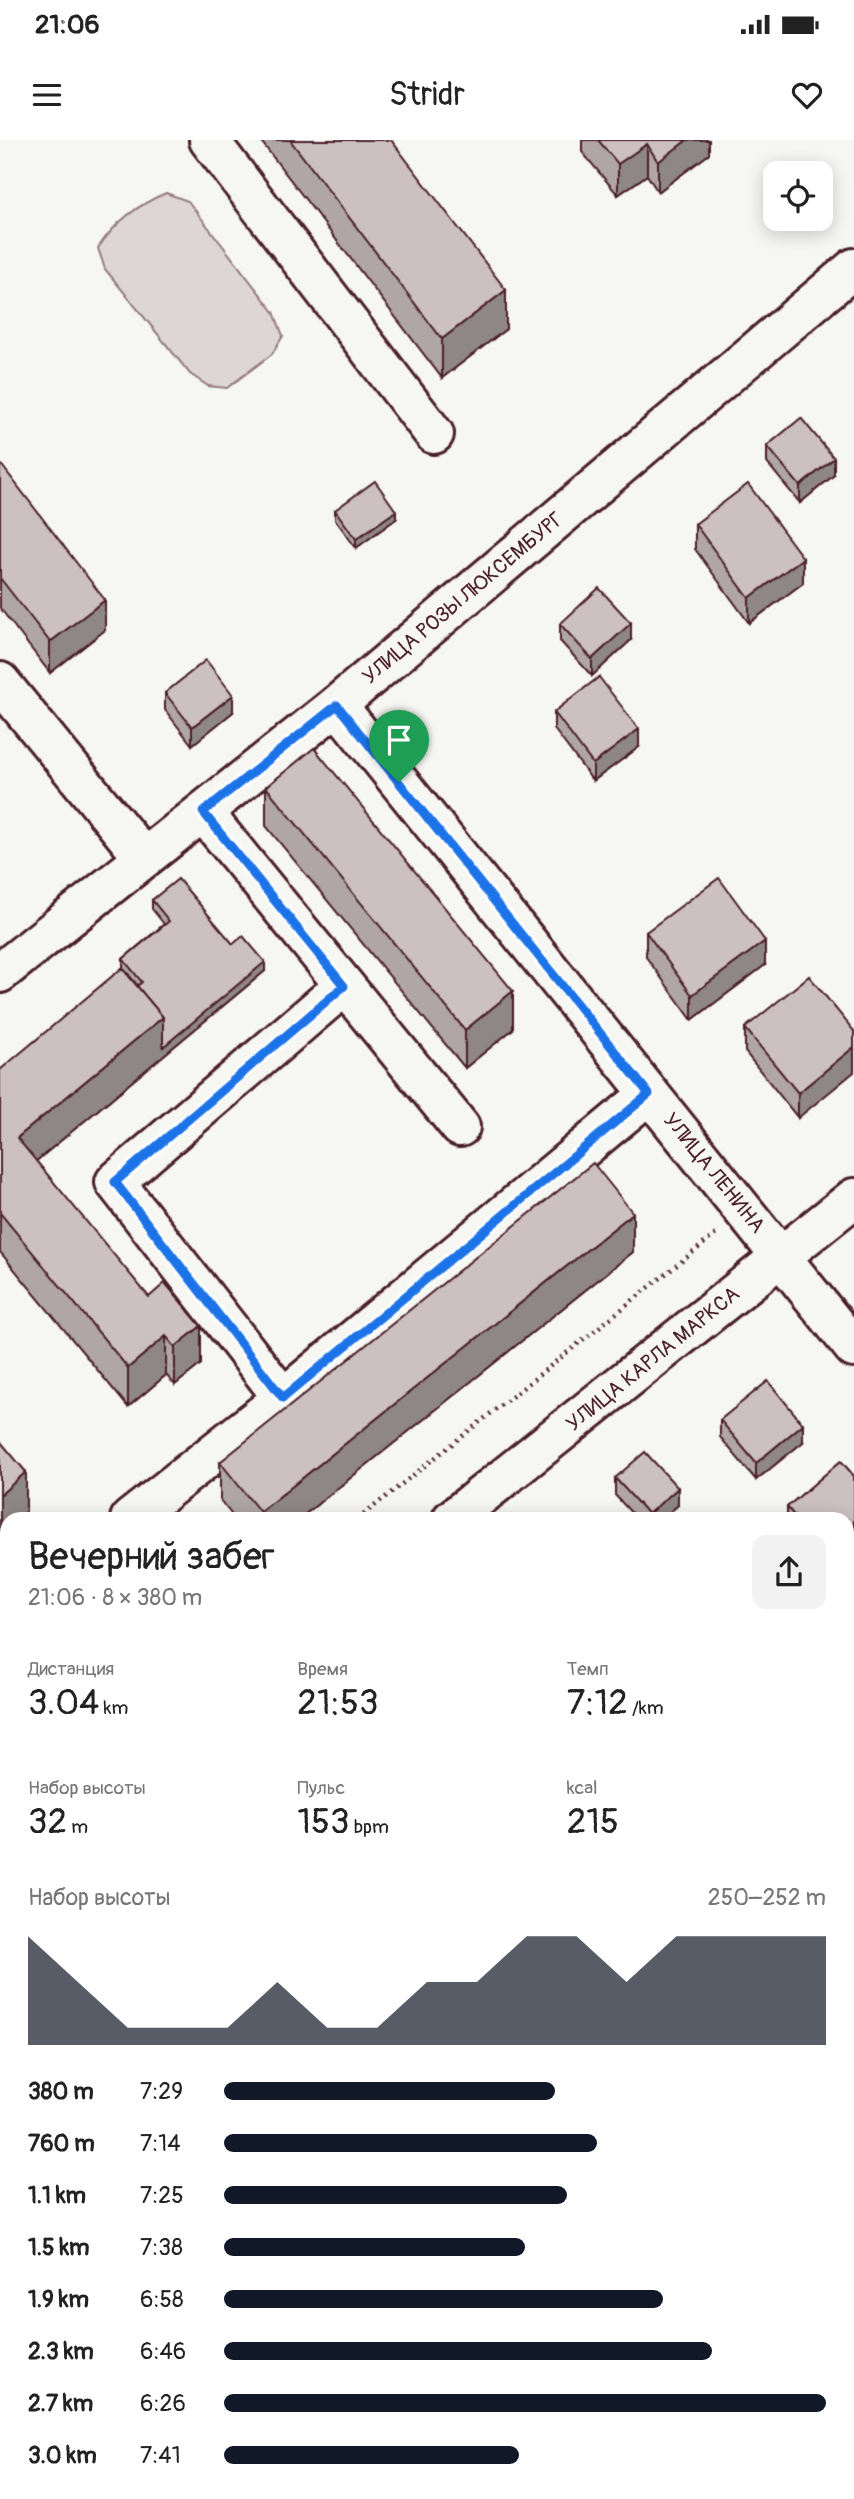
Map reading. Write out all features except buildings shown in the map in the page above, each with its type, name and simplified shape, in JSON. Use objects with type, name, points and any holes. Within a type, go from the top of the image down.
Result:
[{"type":"street","points":[[209,140],[434,434]]},
{"type":"street","name":"УЛИЦА РОЗЫ ЛЮКСЕМБУРГ","points":[[0,972],[337,705],[854,268]]},
{"type":"street","points":[[0,682],[144,858]]},
{"type":"street","name":"УЛИЦА ЛЕНИНА","points":[[337,705],[854,1348]]},
{"type":"street","points":[[203,812],[460,1127]]},
{"type":"street","points":[[283,1398],[115,1182],[344,986]]},
{"type":"street","points":[[139,1512],[283,1398],[649,1094]]},
{"type":"street","name":"УЛИЦА КАРЛА МАРКСА","points":[[461,1512],[854,1198]]},
{"type":"path","points":[[367,1512],[745,1211]]},
{"type":"shaded area","points":[[166,193],[188,201],[274,312],[283,336],[272,354],[227,388],[208,386],[190,374],[105,269],[98,248],[128,215]]},
{"type":"route","points":[[337,705],[399,782],[649,1094],[283,1398],[115,1182],[344,986],[203,812],[337,705]]}]
